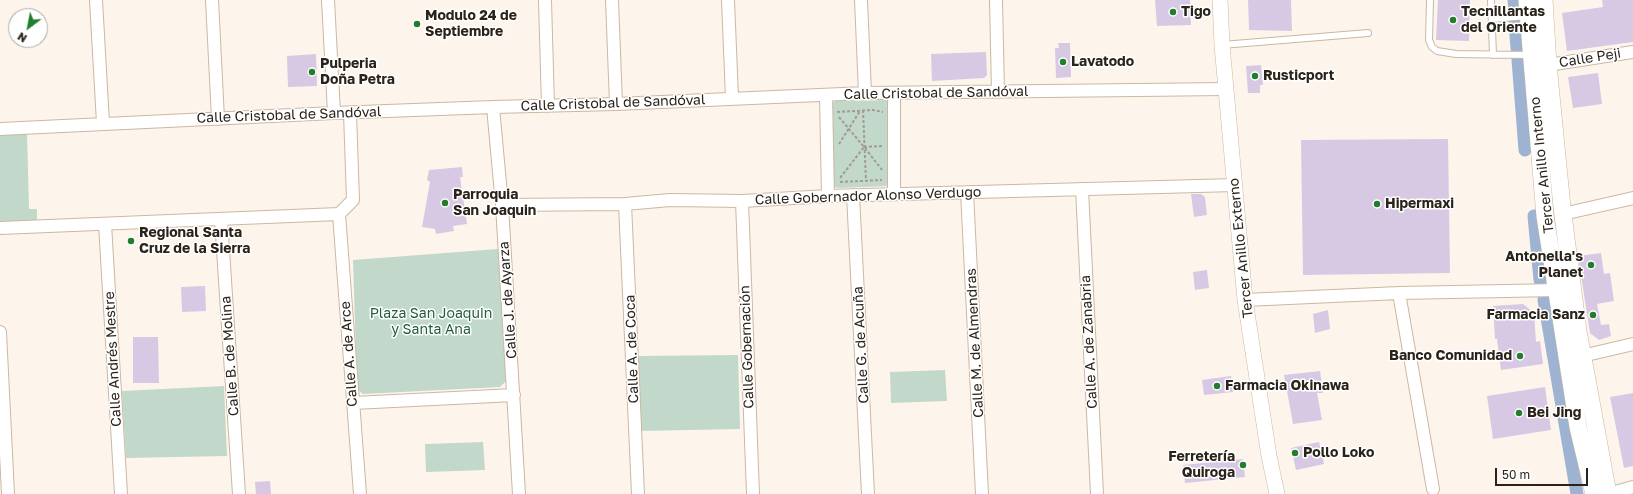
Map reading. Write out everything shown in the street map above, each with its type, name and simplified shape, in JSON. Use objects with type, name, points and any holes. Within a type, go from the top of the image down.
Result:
[{"type":"main road","points":[[1538,0],[1543,59],[1548,65],[1544,73],[1552,163],[1549,178],[1542,188]]},
{"type":"main road","name":"Tercer Anillo Interno","points":[[1544,0],[1548,65],[1562,210],[1582,356],[1608,494]]},
{"type":"main road","name":"Tercer Anillo Interno","points":[[1528,8],[1545,216],[1558,290],[1566,360],[1578,427],[1594,494]]},
{"type":"main road","points":[[1562,210],[1556,220],[1563,269],[1562,280],[1558,290],[1564,293],[1584,409],[1598,446]]},
{"type":"street","points":[[96,0],[103,123]]},
{"type":"street","points":[[212,0],[218,118]]},
{"type":"street","points":[[328,0],[334,113]]},
{"type":"street","points":[[545,0],[548,106]]},
{"type":"street","points":[[612,0],[616,104]]},
{"type":"street","points":[[728,0],[732,98]]},
{"type":"street","points":[[861,0],[865,93]]},
{"type":"street","points":[[996,0],[998,92]]},
{"type":"street","name":"Tercer Anillo Externo","points":[[1220,0],[1222,45],[1245,300],[1269,456],[1277,494]]},
{"type":"street","name":"Calle Peji","points":[[1548,65],[1633,52]]},
{"type":"street","name":"Calle Cristobal de Sandóval","points":[[0,129],[334,113],[616,104],[865,93],[1226,89]]},
{"type":"street","points":[[894,93],[894,194]]},
{"type":"street","points":[[826,95],[828,196]]},
{"type":"street","name":"Calle J. de Ayarza","points":[[493,107],[502,205],[519,494]]},
{"type":"street","points":[[0,228],[339,214],[353,200],[350,113]]},
{"type":"street","name":"Calle Gobernador Alonso Verdugo","points":[[502,205],[626,204],[670,200],[742,201],[853,195],[1235,185]]},
{"type":"street","name":"Calle A. de Zanabria","points":[[1082,189],[1097,494]]},
{"type":"street","name":"Calle M. de Almendras","points":[[967,192],[982,494]]},
{"type":"street","name":"Calle G. de Acuña","points":[[853,195],[868,494]]},
{"type":"street","points":[[1562,210],[1633,198]]},
{"type":"street","name":"Calle Gobernación","points":[[742,201],[753,494]]},
{"type":"street","name":"Calle A. de Coca","points":[[626,204],[638,494]]},
{"type":"street","name":"Calle A. de Arce","points":[[339,214],[360,494]]},
{"type":"street","name":"Calle B. de Molina","points":[[221,219],[238,494]]},
{"type":"street","name":"Calle Andrés Mestre","points":[[105,224],[121,494]]},
{"type":"street","points":[[1245,300],[1399,293],[1558,290]]},
{"type":"street","points":[[1399,293],[1433,489]]},
{"type":"street","points":[[0,332],[8,494]]},
{"type":"street","points":[[1582,356],[1633,344]]},
{"type":"street","points":[[353,403],[514,395]]},
{"type":"street","points":[[1608,494],[1633,487]]},
{"type":"lane","points":[[1430,0],[1429,40],[1437,51],[1456,54],[1532,55]]},
{"type":"lane","points":[[1491,0],[1493,55]]},
{"type":"lane","points":[[1492,19],[1528,8]]},
{"type":"lane","points":[[1222,45],[1368,33]]},
{"type":"path","points":[[838,145],[862,111]]},
{"type":"path","points":[[862,111],[866,181]]},
{"type":"path","points":[[883,171],[835,112],[884,112]]},
{"type":"path","points":[[885,180],[837,182],[864,147],[887,146]]},
{"type":"green space","points":[[890,100],[890,186],[834,187],[831,183],[831,105],[835,101]]},
{"type":"green space","points":[[27,132],[29,209],[37,209],[37,220],[0,222],[0,134]]},
{"type":"green space","name":"Plaza San Joaquin y Santa Ana","points":[[498,249],[506,381],[500,387],[363,394],[357,389],[353,260]]},
{"type":"green space","points":[[738,355],[740,429],[639,431],[635,356]]},
{"type":"green space","points":[[945,370],[947,401],[891,403],[890,372]]},
{"type":"green space","points":[[224,386],[227,456],[126,458],[122,391]]},
{"type":"green space","points":[[483,442],[485,470],[426,472],[425,444]]},
{"type":"building","name":"Tigo","points":[[1155,0],[1190,0],[1191,25],[1157,26]]},
{"type":"building","points":[[1248,0],[1291,0],[1292,31],[1249,30]]},
{"type":"building","name":"Tecnillantas del Oriente","points":[[1438,0],[1470,0],[1469,41],[1436,40]]},
{"type":"building","points":[[1602,0],[1633,0],[1633,42],[1567,51],[1562,13],[1603,7]]},
{"type":"building","name":"Lavatodo","points":[[1058,43],[1070,43],[1071,77],[1056,78],[1055,48],[1059,48]]},
{"type":"building","points":[[986,52],[987,75],[984,78],[932,81],[931,54]]},
{"type":"building","points":[[316,54],[317,86],[288,87],[287,56]]},
{"type":"building","name":"Rusticport","points":[[1261,65],[1263,85],[1260,85],[1260,93],[1248,93],[1246,66]]},
{"type":"building","points":[[1598,73],[1602,104],[1573,108],[1568,77]]},
{"type":"building","points":[[1448,139],[1450,273],[1303,275],[1301,140]]},
{"type":"building","name":"Parroquia San Joaquin","points":[[462,167],[463,177],[460,177],[467,224],[453,226],[454,231],[436,234],[435,229],[422,227],[430,182],[427,180],[429,170]]},
{"type":"building","points":[[1191,194],[1201,194],[1205,197],[1207,215],[1194,217]]},
{"type":"building","points":[[1601,253],[1604,274],[1610,273],[1614,301],[1597,304],[1601,325],[1609,324],[1611,336],[1599,340],[1590,333],[1578,256]]},
{"type":"building","points":[[1207,270],[1209,288],[1195,290],[1193,272]]},
{"type":"building","points":[[205,286],[206,311],[182,312],[181,287]]},
{"type":"building","points":[[1523,304],[1534,313],[1536,342],[1540,341],[1543,364],[1501,370],[1497,339],[1495,339],[1493,306]]},
{"type":"building","points":[[1328,310],[1330,329],[1315,333],[1313,314]]},
{"type":"building","points":[[133,337],[158,337],[159,383],[133,383]]},
{"type":"building","points":[[1320,371],[1323,393],[1317,393],[1322,420],[1293,424],[1284,375]]},
{"type":"building","name":"Farmacia Okinawa","points":[[1231,376],[1233,392],[1204,395],[1202,380]]},
{"type":"building","name":"Bei Jing","points":[[1545,387],[1551,430],[1493,439],[1487,396]]},
{"type":"building","points":[[1633,393],[1633,466],[1624,468],[1610,397]]},
{"type":"building","points":[[1319,442],[1324,464],[1296,470],[1291,448]]},
{"type":"building","points":[[1243,459],[1245,477],[1185,483],[1183,465]]},
{"type":"building","points":[[270,481],[271,494],[256,494],[255,482]]},
{"type":"waterway","points":[[1514,0],[1515,11]]},
{"type":"waterway","points":[[1515,23],[1517,48]]},
{"type":"waterway","points":[[1518,60],[1525,150]]},
{"type":"waterway","points":[[1534,216],[1540,280]]},
{"type":"waterway","points":[[1544,300],[1577,494]]},
{"type":"place","name":"Tigo","points":[[1173,12]]},
{"type":"place","name":"Tecnillantas del Oriente","points":[[1453,20]]},
{"type":"place","name":"Modulo 24 de Septiembre","points":[[417,24]]},
{"type":"place","name":"Lavatodo","points":[[1063,62]]},
{"type":"place","name":"Pulperia Doña Petra","points":[[312,72]]},
{"type":"place","name":"Rusticport","points":[[1255,76]]},
{"type":"place","name":"Parroquia San Joaquin","points":[[445,203]]},
{"type":"place","name":"Hipermaxi","points":[[1377,204]]},
{"type":"place","name":"Regional Santa Cruz de la Sierra","points":[[131,241]]},
{"type":"place","name":"Antonella's Planet","points":[[1591,265]]},
{"type":"place","name":"Farmacia Sanz","points":[[1593,315]]},
{"type":"place","name":"Banco Comunidad","points":[[1520,356]]},
{"type":"place","name":"Farmacia Okinawa","points":[[1217,386]]},
{"type":"place","name":"Bei Jing","points":[[1519,413]]},
{"type":"place","name":"Pollo Loko","points":[[1295,453]]},
{"type":"place","name":"Ferretería Quiroga","points":[[1243,465]]}]
